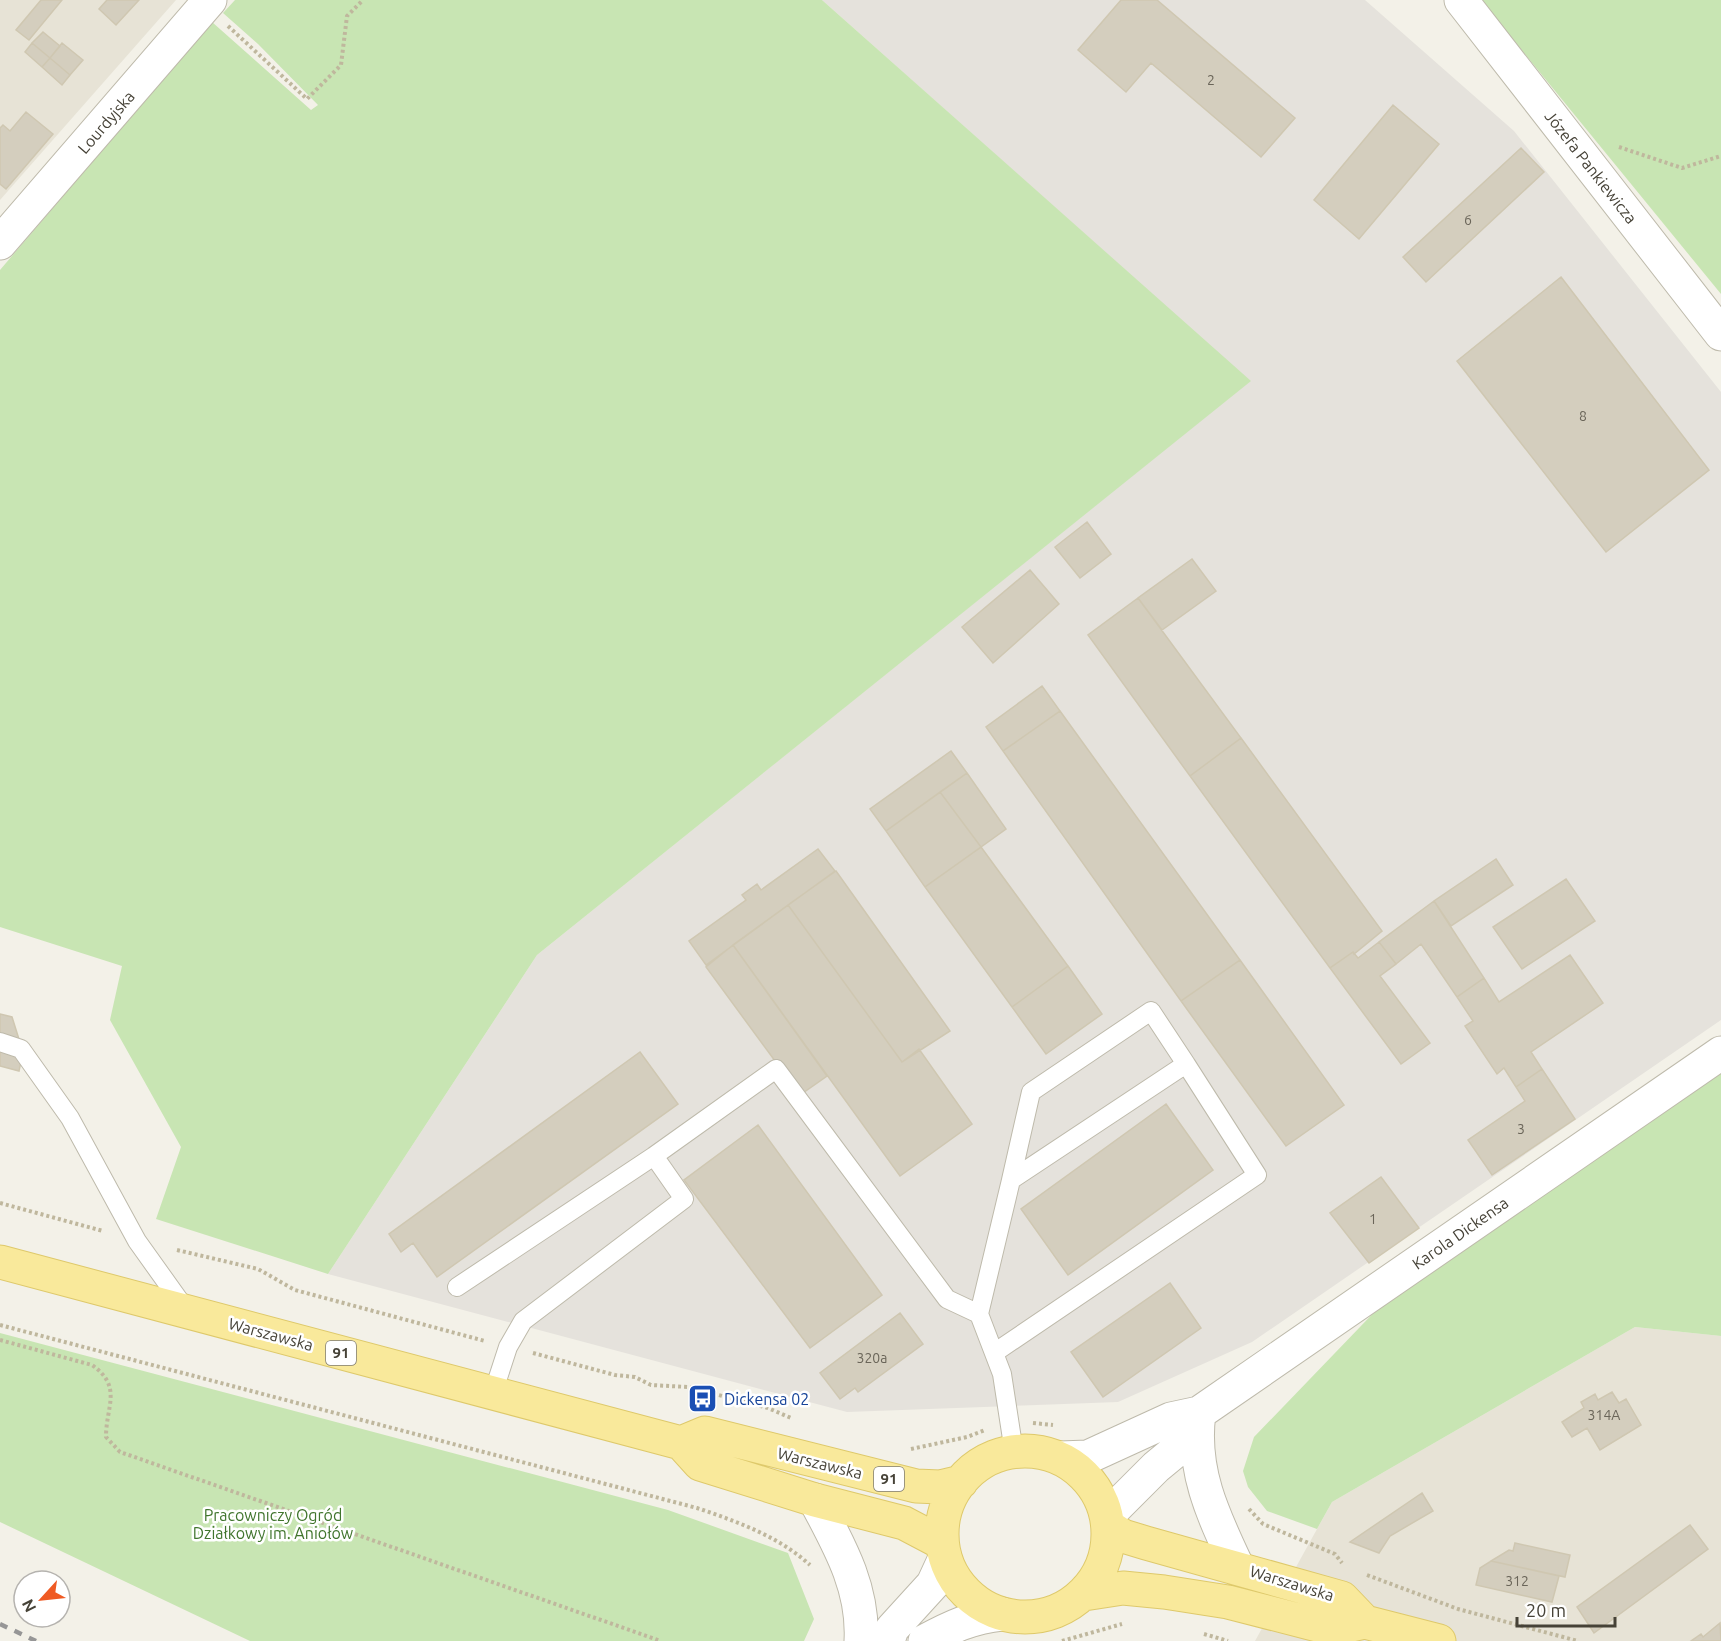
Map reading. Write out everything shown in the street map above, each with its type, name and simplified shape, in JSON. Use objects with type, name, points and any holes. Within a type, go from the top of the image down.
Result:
[{"type":"main road","name":"Warszawska","points":[[0,1262],[681,1443],[700,1464],[815,1500],[904,1523],[944,1551]]},
{"type":"main road","name":"Warszawska","points":[[681,1443],[705,1433],[916,1486],[940,1487],[961,1482]]},
{"type":"main road","points":[[1012,1438],[1039,1452],[1060,1458],[1081,1473],[1097,1492],[1107,1521],[1107,1550],[1099,1574],[1084,1594],[1060,1611],[1041,1616],[1031,1618],[1002,1614],[977,1603],[957,1583],[944,1551],[945,1510],[961,1482],[977,1467],[996,1456],[1012,1438]]},
{"type":"main road","name":"Warszawska","points":[[1107,1521],[1131,1538],[1342,1598],[1365,1622]]},
{"type":"main road","name":"Warszawska","points":[[1084,1594],[1123,1588],[1164,1592],[1239,1605],[1333,1629],[1365,1622],[1438,1641]]},
{"type":"street","name":"Józefa Pankiewicza","points":[[1461,0],[1721,334]]},
{"type":"street","name":"Lourdyjska","points":[[0,243],[207,3]]},
{"type":"street","name":"Karola Dickensa","points":[[1107,1521],[1197,1423],[1721,1053]]},
{"type":"street","name":"Karola Dickensa","points":[[1060,1458],[1088,1457],[1171,1419],[1197,1423]]},
{"type":"street","points":[[1197,1423],[1209,1507],[1239,1568]]},
{"type":"street","points":[[815,1500],[850,1564],[862,1619],[861,1641]]},
{"type":"street","points":[[888,1641],[892,1629],[933,1584],[944,1551]]},
{"type":"street","points":[[925,1641],[976,1617],[1002,1614]]},
{"type":"lane","points":[[994,1353],[1257,1175],[1151,1011],[1031,1092],[979,1314],[1002,1374],[1012,1438]]},
{"type":"lane","points":[[0,1042],[21,1049],[70,1118],[137,1241],[188,1313]]},
{"type":"lane","points":[[1011,1180],[1186,1064]]},
{"type":"lane","points":[[457,1287],[654,1156],[776,1070],[947,1299],[979,1314]]},
{"type":"lane","points":[[493,1393],[508,1347],[523,1321],[684,1199],[654,1156]]},
{"type":"path","points":[[207,3],[307,99],[341,65],[347,16],[363,0]]},
{"type":"path","points":[[1616,146],[1682,168],[1721,156]]},
{"type":"path","points":[[0,1203],[107,1233]]},
{"type":"path","points":[[168,1248],[258,1269],[295,1290],[615,1375],[635,1377],[651,1385],[688,1387],[768,1408],[799,1422]]},
{"type":"path","points":[[0,1325],[697,1508],[734,1521],[789,1547],[820,1575],[850,1564]]},
{"type":"path","points":[[0,1340],[92,1365],[101,1371],[113,1395],[106,1437],[120,1452],[661,1641]]},
{"type":"path","points":[[903,1449],[913,1449],[967,1437],[991,1427],[1012,1438],[1060,1425]]},
{"type":"path","points":[[1209,1507],[1236,1494],[1263,1524],[1335,1554],[1345,1567]]},
{"type":"path","points":[[1356,1572],[1458,1609],[1578,1641]]},
{"type":"path","points":[[1062,1641],[1127,1623]]},
{"type":"shaded area","points":[[0,0],[176,0],[0,200]]},
{"type":"shaded area","points":[[822,0],[1365,0],[1514,131],[1721,392],[1721,1020],[1252,1342],[1118,1402],[847,1412],[328,1274],[537,955],[1250,381]]},
{"type":"shaded area","points":[[1635,1327],[1721,1336],[1721,1641],[1255,1641],[1332,1502]]},
{"type":"green space","points":[[235,0],[822,0],[1251,381],[537,955],[328,1274],[156,1219],[181,1147],[110,1020],[122,966],[0,927],[0,270],[212,22],[311,110],[318,105],[258,44],[223,13]]},
{"type":"green space","points":[[1479,0],[1721,0],[1721,294],[1501,25]]},
{"type":"green space","points":[[1721,1070],[1721,1336],[1635,1327],[1332,1502],[1317,1529],[1267,1511],[1248,1487],[1243,1471],[1254,1437],[1385,1301]]},
{"type":"green space","name":"Pracowniczy Ogród Działkowy im. Aniołów","points":[[0,1333],[668,1510],[788,1553],[814,1619],[804,1641],[250,1641],[0,1522]]},
{"type":"building","points":[[41,0],[62,0],[29,40],[16,30]]},
{"type":"building","points":[[107,0],[139,0],[116,25],[99,9]]},
{"type":"building","points":[[1121,0],[1157,0],[1295,118],[1261,157],[1151,63],[1126,92],[1078,50]]},
{"type":"building","points":[[43,32],[60,46],[50,58],[32,43]]},
{"type":"building","points":[[32,43],[50,58],[42,67],[25,52]]},
{"type":"building","points":[[62,43],[83,60],[70,75],[50,58]]},
{"type":"building","points":[[50,58],[70,75],[62,85],[42,67]]},
{"type":"building","points":[[1393,105],[1439,144],[1359,239],[1314,200]]},
{"type":"building","points":[[26,112],[53,134],[6,189],[0,184],[0,128],[3,125],[10,131]]},
{"type":"building","points":[[1521,148],[1544,172],[1426,282],[1403,257]]},
{"type":"building","points":[[1561,277],[1709,470],[1606,552],[1457,361]]},
{"type":"building","points":[[1087,522],[1111,554],[1080,578],[1055,547]]},
{"type":"building","points":[[1192,559],[1216,591],[1162,630],[1138,598]]},
{"type":"building","points":[[1030,570],[1059,604],[993,663],[962,627]]},
{"type":"building","points":[[1138,598],[1241,738],[1190,776],[1088,635]]},
{"type":"building","points":[[1042,686],[1060,711],[1003,751],[986,727]]},
{"type":"building","points":[[1060,711],[1240,960],[1181,1001],[1003,751]]},
{"type":"building","points":[[1241,738],[1382,931],[1354,954],[1353,952],[1330,968],[1190,776]]},
{"type":"building","points":[[951,751],[967,773],[886,831],[870,809]]},
{"type":"building","points":[[967,773],[1006,829],[981,847],[940,792]]},
{"type":"building","points":[[940,792],[981,847],[925,887],[886,831]]},
{"type":"building","points":[[981,847],[1068,966],[1012,1007],[925,887]]},
{"type":"building","points":[[818,849],[835,871],[706,965],[689,941],[746,900],[742,895],[757,884],[761,890]]},
{"type":"building","points":[[1496,859],[1513,885],[1451,926],[1434,901]]},
{"type":"building","points":[[836,871],[950,1031],[902,1062],[788,905]]},
{"type":"building","points":[[1566,879],[1595,921],[1522,969],[1493,927]]},
{"type":"building","points":[[1434,901],[1484,978],[1457,997],[1421,944],[1396,964],[1379,942]]},
{"type":"building","points":[[788,905],[902,1062],[919,1049],[972,1124],[900,1176],[733,945]]},
{"type":"building","points":[[1379,942],[1396,964],[1380,976],[1430,1043],[1401,1064],[1330,968],[1353,952],[1358,958]]},
{"type":"building","points":[[733,945],[827,1076],[800,1095],[706,967]]},
{"type":"building","points":[[1570,955],[1603,1003],[1531,1052],[1542,1069],[1516,1087],[1504,1068],[1497,1074],[1465,1026],[1473,1021],[1457,997],[1484,978],[1499,1002]]},
{"type":"building","points":[[1240,960],[1344,1105],[1286,1146],[1181,1001]]},
{"type":"building","points":[[1068,966],[1102,1014],[1046,1054],[1012,1007]]},
{"type":"building","points":[[0,1014],[12,1017],[23,1052],[19,1071],[0,1066]]},
{"type":"building","points":[[640,1052],[678,1104],[437,1277],[413,1243],[401,1252],[389,1234]]},
{"type":"building","points":[[1542,1069],[1575,1119],[1492,1175],[1468,1140],[1525,1101],[1516,1087]]},
{"type":"building","points":[[1166,1104],[1213,1170],[1068,1275],[1021,1209]]},
{"type":"building","points":[[758,1125],[882,1295],[810,1348],[684,1180]]},
{"type":"building","points":[[1381,1177],[1419,1228],[1369,1263],[1330,1213]]},
{"type":"building","points":[[1170,1283],[1201,1328],[1103,1397],[1071,1352]]},
{"type":"building","points":[[900,1313],[923,1344],[858,1392],[855,1388],[840,1399],[820,1373]]},
{"type":"building","points":[[1612,1392],[1619,1403],[1626,1399],[1641,1425],[1600,1450],[1587,1428],[1572,1437],[1562,1422],[1584,1408],[1581,1402],[1595,1394],[1598,1400]]},
{"type":"building","points":[[1422,1493],[1433,1511],[1390,1536],[1379,1553],[1350,1542]]},
{"type":"building","points":[[1690,1525],[1708,1549],[1594,1633],[1577,1607]]},
{"type":"building","points":[[1515,1543],[1570,1555],[1565,1577],[1491,1561],[1509,1550],[1513,1551]]},
{"type":"building","points":[[1491,1561],[1559,1576],[1552,1602],[1476,1585],[1480,1568]]},
{"type":"building","points":[[1720,1623],[1721,1641],[1691,1641],[1701,1634],[1703,1637]]},
{"type":"railway","points":[[0,1624],[36,1641]]},
{"type":"place","name":"Dickensa 02","points":[[703,1399]]}]
